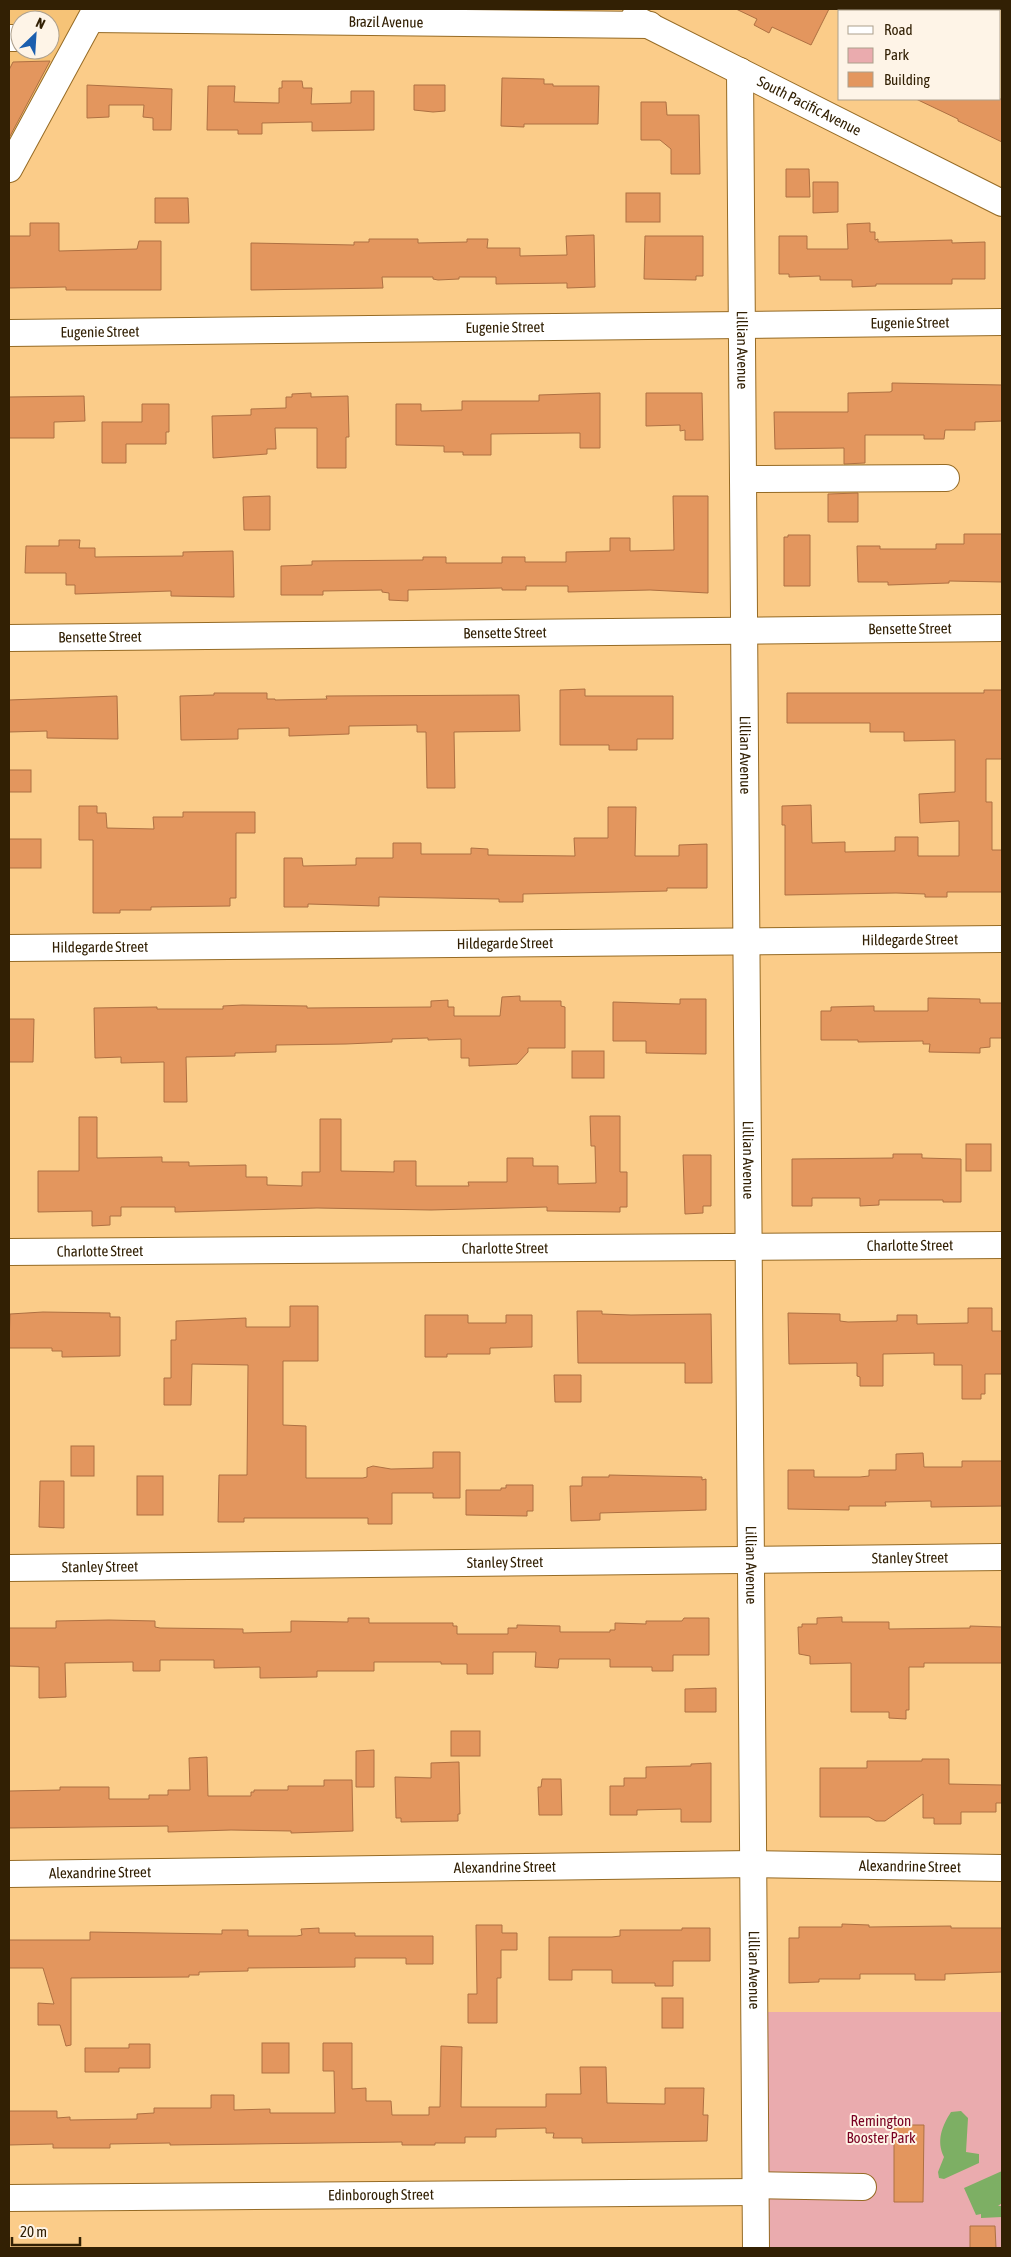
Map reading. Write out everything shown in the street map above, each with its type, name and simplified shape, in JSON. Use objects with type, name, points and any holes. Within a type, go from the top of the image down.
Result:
[{"type":"street","name":"South Pacific Avenue","points":[[616,9],[1002,203]]},
{"type":"street","name":"Brazil Avenue","points":[[94,14],[650,25]]},
{"type":"street","points":[[9,169],[94,14]]},
{"type":"street","name":"Lillian Avenue","points":[[740,71],[756,2248]]},
{"type":"street","name":"Eugenie Street","points":[[9,333],[1002,322]]},
{"type":"street","points":[[743,479],[946,478]]},
{"type":"street","name":"Bensette Street","points":[[9,638],[1002,628]]},
{"type":"street","name":"Hildegarde Street","points":[[9,948],[1002,939]]},
{"type":"street","name":"Charlotte Street","points":[[9,1252],[1002,1245]]},
{"type":"street","name":"Stanley Street","points":[[9,1568],[1002,1557]]},
{"type":"street","name":"Alexandrine Street","points":[[9,1874],[753,1864],[1002,1868]]},
{"type":"street","name":"Edinborough Street","points":[[9,2198],[862,2187]]},
{"type":"shaded area","points":[[9,9],[100,9],[88,36],[9,187]]},
{"type":"shaded area","points":[[961,2111],[968,2118],[966,2152],[979,2154],[979,2163],[944,2179],[939,2178],[938,2172],[944,2157],[940,2145],[941,2134],[951,2112]]},
{"type":"shaded area","points":[[1002,2171],[1002,2203],[998,2206],[1002,2206],[1002,2217],[981,2218],[981,2214],[976,2215],[964,2188]]},
{"type":"green space","name":"Remington Booster Park","points":[[759,2012],[1002,2012],[1002,2248],[766,2248]]},
{"type":"building","points":[[736,9],[829,9],[811,45],[772,27],[769,33],[754,25],[757,19]]},
{"type":"building","points":[[50,61],[9,138],[9,70],[13,62]]},
{"type":"building","points":[[502,78],[544,79],[544,84],[553,84],[553,86],[599,86],[598,124],[524,124],[524,127],[501,126]]},
{"type":"building","points":[[282,81],[302,81],[303,88],[312,88],[311,104],[351,103],[351,91],[374,91],[374,130],[312,131],[312,122],[262,123],[262,134],[238,134],[238,130],[207,130],[208,86],[235,86],[234,102],[279,103],[279,88],[282,88]]},
{"type":"building","points":[[87,85],[172,89],[171,130],[153,130],[153,118],[143,117],[144,105],[109,105],[109,117],[87,118]]},
{"type":"building","points":[[414,85],[445,85],[445,111],[414,110]]},
{"type":"building","points":[[1002,99],[1002,142],[958,121],[958,119],[918,100]]},
{"type":"building","points":[[641,102],[666,102],[667,115],[699,115],[700,174],[671,174],[671,149],[660,140],[641,140]]},
{"type":"building","points":[[786,169],[809,169],[810,197],[786,197]]},
{"type":"building","points":[[813,182],[838,182],[838,212],[813,213]]},
{"type":"building","points":[[626,193],[660,193],[660,222],[626,222]]},
{"type":"building","points":[[155,198],[188,198],[189,223],[155,223]]},
{"type":"building","points":[[30,223],[59,223],[59,251],[137,249],[139,241],[161,241],[161,290],[66,290],[66,287],[9,288],[9,236],[30,236]]},
{"type":"building","points":[[870,223],[870,232],[875,232],[875,240],[878,239],[878,242],[952,240],[952,243],[985,242],[985,279],[952,279],[952,284],[876,284],[876,286],[852,287],[852,280],[820,280],[820,276],[789,277],[789,274],[779,274],[779,236],[807,236],[807,249],[848,249],[847,224]]},
{"type":"building","points":[[594,235],[595,287],[567,288],[567,283],[496,284],[496,277],[459,277],[459,279],[438,280],[433,279],[433,277],[382,277],[383,288],[251,290],[251,243],[354,245],[354,242],[369,242],[369,239],[418,239],[418,243],[467,242],[467,239],[488,239],[487,248],[520,248],[520,256],[567,255],[566,236]]},
{"type":"building","points":[[645,236],[703,236],[703,276],[696,276],[696,280],[644,279]]},
{"type":"building","points":[[892,383],[1002,385],[1002,421],[975,422],[975,430],[945,430],[944,439],[924,439],[924,435],[865,435],[865,463],[844,464],[844,448],[775,449],[774,412],[848,412],[848,393],[890,392],[892,391]]},
{"type":"building","points":[[311,393],[311,397],[348,396],[349,437],[346,437],[346,468],[317,468],[317,428],[275,428],[276,449],[267,449],[267,454],[213,458],[212,416],[251,415],[251,409],[286,408],[286,397],[292,397],[292,394]]},
{"type":"building","points":[[600,393],[600,448],[580,448],[580,433],[491,434],[491,455],[463,455],[463,452],[444,452],[444,446],[396,445],[396,404],[421,404],[421,411],[462,410],[462,401],[539,401],[539,395]]},
{"type":"building","points":[[646,393],[702,393],[703,440],[685,440],[685,430],[680,431],[680,425],[646,426]]},
{"type":"building","points":[[84,396],[85,421],[54,422],[54,438],[9,438],[9,397]]},
{"type":"building","points":[[142,404],[169,404],[169,432],[166,432],[166,444],[126,444],[126,463],[102,463],[102,422],[142,422]]},
{"type":"building","points":[[858,493],[858,522],[828,522],[828,494]]},
{"type":"building","points":[[270,496],[270,530],[244,530],[243,497]]},
{"type":"building","points":[[673,496],[708,496],[708,593],[650,590],[568,592],[568,586],[526,586],[526,590],[502,590],[502,588],[408,590],[408,601],[389,600],[389,593],[382,592],[382,590],[323,591],[323,595],[281,595],[281,566],[312,565],[312,561],[423,560],[423,557],[446,557],[446,563],[502,563],[502,557],[525,557],[525,562],[566,562],[566,552],[610,551],[610,538],[630,538],[630,551],[674,550]]},
{"type":"building","points":[[964,534],[1002,534],[1002,582],[949,581],[949,583],[888,585],[888,582],[858,582],[857,546],[880,546],[880,549],[936,549],[936,544],[964,544]]},
{"type":"building","points":[[788,535],[810,535],[810,586],[784,586],[784,537],[788,537]]},
{"type":"building","points":[[59,540],[80,540],[79,548],[95,548],[95,557],[183,556],[183,552],[233,551],[234,597],[171,596],[171,591],[75,594],[75,585],[66,585],[66,573],[25,573],[26,546],[59,546]]},
{"type":"building","points":[[585,689],[585,696],[673,696],[673,739],[637,739],[637,750],[609,750],[609,745],[560,745],[560,690]]},
{"type":"building","points":[[984,690],[1002,690],[1002,759],[986,759],[986,802],[992,802],[992,850],[1002,850],[1002,892],[947,892],[947,897],[925,897],[925,894],[896,893],[785,895],[785,825],[782,825],[782,806],[811,805],[812,843],[845,842],[845,852],[895,851],[895,837],[918,837],[918,856],[959,856],[959,821],[920,823],[919,794],[955,792],[955,740],[904,741],[904,732],[870,732],[870,723],[787,723],[787,693],[984,693]]},
{"type":"building","points":[[214,693],[267,693],[267,699],[275,700],[327,699],[326,696],[519,695],[520,731],[454,732],[455,788],[427,788],[426,732],[417,732],[417,725],[349,726],[349,734],[289,736],[289,728],[238,729],[238,739],[181,740],[180,696],[214,695]]},
{"type":"building","points":[[117,696],[118,739],[47,738],[47,731],[9,732],[9,700]]},
{"type":"building","points":[[9,770],[31,770],[31,792],[9,792]]},
{"type":"building","points":[[79,806],[97,806],[97,813],[106,813],[107,828],[154,829],[153,817],[183,817],[183,812],[255,812],[255,833],[236,833],[236,898],[230,898],[230,906],[151,907],[151,910],[120,910],[120,913],[93,913],[93,840],[79,840]]},
{"type":"building","points":[[608,807],[636,807],[635,856],[679,856],[679,845],[707,844],[707,888],[667,888],[667,891],[523,894],[523,902],[499,902],[499,899],[379,897],[379,906],[308,904],[308,907],[284,907],[284,858],[302,858],[303,866],[356,865],[356,858],[393,858],[393,843],[421,843],[421,854],[471,854],[471,848],[488,849],[488,855],[575,856],[574,838],[608,838]]},
{"type":"building","points":[[9,839],[41,839],[41,868],[9,868]]},
{"type":"building","points":[[520,996],[520,1001],[561,1001],[561,1006],[565,1007],[565,1048],[528,1048],[528,1052],[517,1064],[469,1066],[469,1058],[461,1058],[461,1039],[392,1039],[392,1042],[276,1045],[276,1052],[235,1053],[235,1056],[186,1057],[187,1102],[164,1102],[164,1062],[121,1063],[121,1057],[95,1058],[94,1008],[223,1009],[223,1006],[242,1005],[307,1006],[307,1008],[431,1007],[431,1001],[448,1000],[448,1007],[454,1007],[454,1016],[500,1016],[502,997]]},
{"type":"building","points":[[928,998],[980,999],[980,1003],[1002,1003],[1002,1038],[990,1038],[990,1047],[980,1048],[980,1053],[929,1052],[930,1044],[923,1044],[923,1041],[858,1042],[858,1040],[821,1040],[821,1011],[831,1011],[831,1007],[874,1006],[874,1011],[928,1011]]},
{"type":"building","points":[[680,999],[706,999],[706,1054],[646,1053],[646,1041],[613,1041],[613,1002],[680,1004]]},
{"type":"building","points":[[9,1019],[34,1019],[33,1062],[9,1062]]},
{"type":"building","points":[[572,1051],[604,1051],[604,1078],[572,1078]]},
{"type":"building","points":[[590,1116],[620,1116],[620,1172],[627,1172],[627,1207],[620,1207],[620,1212],[547,1211],[547,1207],[431,1210],[317,1208],[175,1212],[175,1207],[121,1207],[121,1216],[110,1216],[110,1225],[92,1226],[92,1211],[38,1212],[38,1171],[79,1171],[79,1117],[97,1117],[97,1158],[162,1157],[162,1162],[189,1162],[189,1166],[246,1165],[246,1177],[267,1177],[267,1185],[302,1186],[302,1172],[320,1172],[320,1119],[341,1119],[341,1171],[394,1172],[394,1161],[416,1161],[416,1186],[469,1186],[468,1182],[507,1182],[507,1158],[533,1158],[533,1166],[558,1166],[558,1184],[596,1183],[595,1146],[591,1146]]},
{"type":"building","points":[[966,1144],[991,1144],[991,1171],[966,1171]]},
{"type":"building","points":[[893,1154],[922,1154],[922,1158],[961,1159],[961,1202],[943,1202],[943,1200],[879,1200],[879,1205],[860,1206],[860,1198],[812,1198],[812,1206],[792,1206],[792,1159],[893,1158]]},
{"type":"building","points":[[683,1155],[711,1155],[711,1206],[703,1206],[703,1213],[685,1214]]},
{"type":"building","points":[[290,1306],[318,1306],[318,1361],[283,1361],[283,1425],[306,1426],[306,1478],[363,1478],[367,1477],[367,1468],[373,1466],[391,1469],[433,1468],[433,1452],[460,1452],[460,1498],[433,1498],[433,1493],[392,1493],[392,1524],[368,1524],[368,1518],[244,1518],[244,1522],[218,1522],[219,1475],[247,1475],[248,1365],[192,1364],[191,1405],[164,1405],[164,1378],[171,1378],[171,1340],[176,1340],[176,1321],[246,1318],[246,1327],[290,1327]]},
{"type":"building","points":[[968,1308],[992,1308],[992,1331],[1002,1331],[1002,1374],[985,1374],[985,1394],[981,1394],[981,1399],[962,1399],[962,1365],[934,1365],[934,1353],[883,1354],[883,1386],[860,1386],[860,1377],[857,1376],[857,1363],[789,1364],[788,1313],[840,1314],[840,1321],[848,1322],[897,1321],[897,1315],[917,1315],[917,1324],[968,1323]]},
{"type":"building","points":[[577,1311],[602,1311],[602,1314],[631,1315],[711,1314],[712,1383],[685,1383],[685,1363],[578,1363]]},
{"type":"building","points":[[43,1312],[110,1313],[110,1317],[120,1317],[120,1356],[62,1357],[62,1351],[52,1351],[52,1348],[9,1348],[10,1314]]},
{"type":"building","points":[[425,1315],[468,1315],[468,1323],[506,1323],[506,1315],[532,1315],[532,1347],[490,1348],[490,1354],[447,1354],[447,1357],[425,1357]]},
{"type":"building","points":[[554,1375],[581,1375],[581,1402],[555,1402]]},
{"type":"building","points":[[71,1446],[94,1446],[94,1476],[71,1476]]},
{"type":"building","points":[[923,1453],[924,1467],[962,1467],[962,1461],[1002,1461],[1002,1506],[931,1507],[931,1501],[885,1502],[886,1506],[849,1506],[849,1510],[788,1509],[788,1470],[814,1470],[814,1477],[869,1476],[869,1470],[896,1470],[896,1454]]},
{"type":"building","points":[[609,1475],[702,1477],[702,1480],[706,1479],[706,1510],[600,1513],[600,1520],[571,1521],[570,1486],[582,1486],[582,1477],[609,1477]]},
{"type":"building","points":[[137,1476],[163,1476],[163,1515],[137,1515]]},
{"type":"building","points":[[40,1481],[64,1481],[64,1528],[39,1527]]},
{"type":"building","points":[[506,1485],[533,1485],[533,1511],[527,1511],[527,1516],[466,1515],[466,1490],[501,1490],[501,1488],[506,1488]]},
{"type":"building","points":[[842,1617],[842,1622],[889,1622],[889,1629],[970,1628],[970,1626],[1002,1627],[1002,1663],[924,1663],[924,1667],[909,1667],[909,1710],[906,1710],[906,1719],[889,1718],[889,1712],[851,1712],[851,1663],[810,1664],[810,1656],[799,1654],[798,1627],[802,1627],[802,1624],[817,1624],[817,1618]]},
{"type":"building","points":[[348,1618],[369,1618],[369,1623],[453,1623],[453,1626],[457,1626],[457,1634],[508,1634],[508,1628],[517,1628],[517,1625],[560,1626],[560,1632],[610,1632],[610,1630],[615,1630],[615,1623],[646,1624],[646,1621],[682,1621],[684,1618],[709,1618],[709,1655],[673,1655],[673,1671],[652,1671],[652,1667],[610,1667],[610,1659],[559,1659],[558,1668],[535,1667],[536,1652],[493,1652],[493,1674],[467,1674],[467,1664],[374,1662],[374,1671],[317,1671],[317,1677],[260,1678],[260,1667],[214,1668],[214,1660],[160,1660],[160,1671],[133,1671],[133,1662],[65,1663],[66,1697],[39,1698],[39,1667],[9,1666],[9,1628],[56,1628],[56,1621],[155,1621],[155,1627],[160,1628],[243,1629],[243,1633],[291,1632],[291,1621],[348,1622]]},
{"type":"building","points":[[716,1688],[716,1712],[685,1712],[685,1689]]},
{"type":"building","points":[[451,1731],[480,1731],[480,1756],[451,1756]]},
{"type":"building","points":[[374,1750],[374,1787],[356,1787],[356,1751]]},
{"type":"building","points":[[207,1757],[208,1796],[251,1796],[251,1792],[254,1792],[254,1790],[288,1790],[288,1786],[324,1786],[324,1780],[352,1780],[353,1831],[291,1833],[291,1831],[231,1830],[168,1832],[168,1826],[9,1828],[9,1791],[60,1790],[60,1787],[109,1787],[109,1799],[149,1799],[149,1795],[168,1795],[168,1790],[190,1790],[189,1758]]},
{"type":"building","points":[[922,1759],[949,1759],[949,1784],[1002,1785],[1002,1803],[996,1803],[996,1812],[961,1812],[961,1824],[934,1824],[934,1818],[923,1818],[923,1794],[885,1821],[876,1821],[869,1817],[820,1817],[820,1768],[867,1768],[867,1761],[922,1761]]},
{"type":"building","points":[[459,1762],[460,1814],[458,1814],[458,1821],[401,1822],[401,1818],[396,1818],[395,1777],[431,1778],[431,1763]]},
{"type":"building","points":[[711,1763],[711,1822],[681,1822],[681,1809],[637,1810],[637,1815],[610,1815],[610,1786],[624,1786],[624,1778],[646,1778],[646,1767],[691,1766],[691,1764]]},
{"type":"building","points":[[542,1779],[561,1779],[562,1815],[539,1815],[538,1787],[541,1787]]},
{"type":"building","points":[[842,1924],[869,1925],[869,1927],[951,1926],[951,1928],[1002,1928],[1002,1972],[945,1974],[945,1980],[915,1980],[915,1974],[860,1974],[860,1979],[819,1979],[819,1982],[789,1983],[789,1938],[799,1938],[799,1927],[842,1927]]},
{"type":"building","points":[[476,1925],[502,1925],[502,1933],[517,1933],[517,1950],[501,1950],[501,1978],[497,1978],[497,2023],[468,2023],[468,1994],[477,1994]]},
{"type":"building","points":[[319,1928],[319,1933],[355,1933],[355,1936],[433,1936],[433,1964],[406,1964],[406,1958],[355,1958],[355,1967],[248,1968],[248,1971],[199,1972],[199,1975],[189,1975],[189,1977],[71,1978],[71,2045],[66,2046],[60,2025],[38,2025],[38,2003],[54,2004],[43,1968],[9,1968],[9,1940],[90,1940],[90,1932],[222,1934],[222,1930],[248,1930],[248,1936],[297,1936],[302,1935],[301,1929]]},
{"type":"building","points":[[682,1928],[710,1928],[710,1961],[673,1961],[673,1986],[655,1986],[655,1983],[612,1983],[612,1970],[572,1970],[572,1980],[549,1980],[549,1937],[612,1937],[620,1936],[620,1930],[682,1930]]},
{"type":"building","points":[[662,1998],[683,1998],[683,2028],[662,2028]]},
{"type":"building","points":[[262,2043],[289,2043],[289,2073],[262,2073]]},
{"type":"building","points":[[323,2043],[352,2043],[352,2089],[366,2088],[366,2101],[391,2101],[392,2115],[429,2115],[429,2107],[440,2107],[441,2046],[462,2047],[461,2107],[546,2107],[546,2094],[581,2094],[580,2067],[606,2067],[607,2103],[665,2104],[665,2088],[704,2088],[703,2115],[708,2115],[707,2141],[582,2143],[582,2138],[553,2138],[554,2133],[546,2133],[546,2128],[496,2129],[496,2137],[465,2137],[465,2143],[435,2143],[435,2145],[402,2145],[402,2142],[170,2145],[170,2143],[110,2144],[110,2148],[53,2148],[53,2144],[9,2145],[9,2111],[57,2111],[57,2118],[70,2117],[70,2120],[137,2119],[137,2114],[154,2113],[154,2108],[211,2108],[211,2095],[234,2095],[234,2110],[270,2109],[270,2113],[335,2113],[334,2071],[323,2071]]},
{"type":"building","points":[[129,2044],[150,2044],[150,2068],[119,2068],[119,2072],[85,2072],[85,2048],[129,2048]]},
{"type":"building","points":[[894,2125],[924,2125],[923,2202],[894,2202]]},
{"type":"building","points":[[970,2226],[995,2226],[996,2248],[970,2248]]}]
